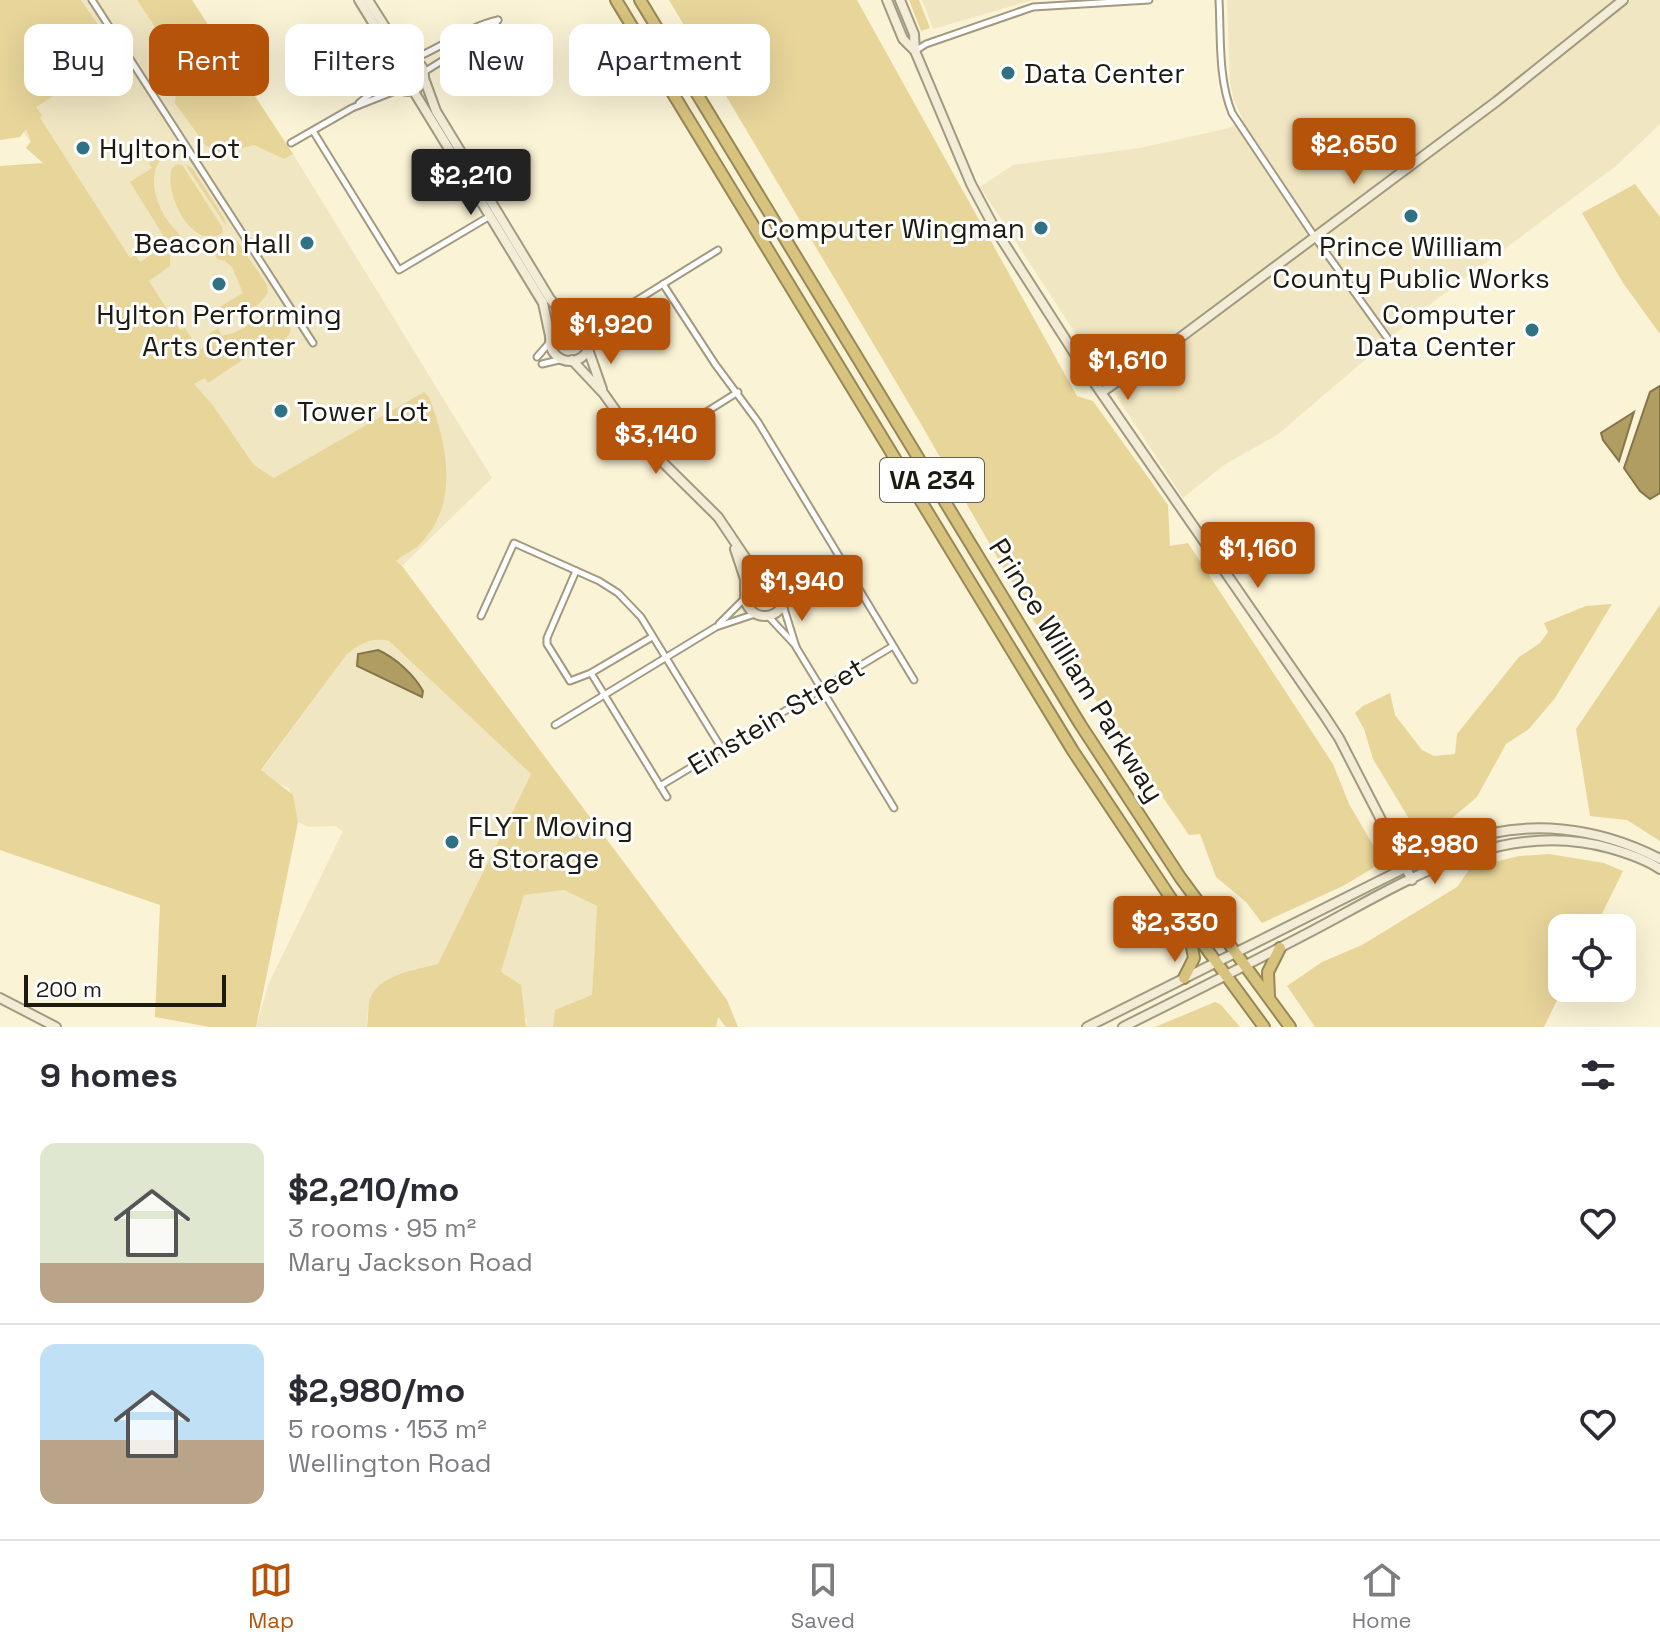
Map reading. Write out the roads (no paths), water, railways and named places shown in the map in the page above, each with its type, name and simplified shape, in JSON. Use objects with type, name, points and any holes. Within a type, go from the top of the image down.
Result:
[{"type":"highway","name":"Prince William Parkway","points":[[616,0],[1073,751],[1184,918],[1264,1027]]},
{"type":"highway","name":"Prince William Parkway","points":[[640,0],[1080,724],[1172,866],[1290,1027]]},
{"type":"highway","points":[[1184,918],[1194,950],[1192,965],[1184,978]]},
{"type":"highway","points":[[1271,1002],[1268,972],[1280,948]]},
{"type":"main road","points":[[359,0],[374,24]]},
{"type":"main road","points":[[368,0],[383,24]]},
{"type":"main road","points":[[887,0],[903,39],[915,51]]},
{"type":"main road","points":[[900,0],[914,34],[915,51],[980,204],[1102,392],[1332,726],[1412,880]]},
{"type":"main road","points":[[1102,392],[1184,335],[1497,101],[1623,0]]},
{"type":"main road","points":[[424,75],[436,111],[550,299],[569,320],[586,328],[604,394]]},
{"type":"main road","points":[[417,96],[543,303],[555,355],[568,360],[604,394],[628,428],[718,517],[753,569],[763,576]]},
{"type":"main road","points":[[550,339],[557,325],[569,320]]},
{"type":"main road","points":[[568,360],[581,357],[589,344]]},
{"type":"main road","points":[[733,540],[745,579],[745,595],[750,610],[768,616],[774,614],[785,599],[782,586],[772,577],[763,576],[753,580],[745,595]]},
{"type":"main road","points":[[1087,1027],[1105,1023],[1184,978],[1464,841],[1497,832],[1530,828],[1590,833],[1624,842],[1660,859]]},
{"type":"main road","points":[[1123,1027],[1453,859],[1487,847],[1545,839],[1600,845],[1660,869]]},
{"type":"main road","points":[[0,998],[56,1027]]},
{"type":"street","points":[[92,0],[313,343]]},
{"type":"street","points":[[915,51],[926,44],[1033,7],[1149,0]]},
{"type":"street","points":[[1219,0],[1223,77],[1232,113],[1314,236],[1391,343]]},
{"type":"street","points":[[424,54],[483,23],[498,20],[490,31],[424,75]]},
{"type":"street","points":[[352,108],[366,96]]},
{"type":"street","points":[[291,143],[352,108],[382,96]]},
{"type":"street","points":[[313,131],[399,270],[490,216]]},
{"type":"street","points":[[589,344],[610,317],[718,250]]},
{"type":"street","points":[[663,284],[715,364],[738,392],[914,680]]},
{"type":"street","points":[[579,323],[610,317]]},
{"type":"street","points":[[537,357],[550,339]]},
{"type":"street","points":[[542,364],[568,360]]},
{"type":"street","points":[[649,448],[738,392]]},
{"type":"street","points":[[481,616],[514,543],[618,593],[641,617],[722,749]]},
{"type":"street","points":[[576,571],[552,624],[547,644],[570,681],[591,673],[652,637]]},
{"type":"street","points":[[716,627],[745,595]]},
{"type":"street","points":[[783,605],[796,647]]},
{"type":"street","points":[[555,725],[716,627],[755,614]]},
{"type":"street","points":[[768,616],[796,647],[894,808]]},
{"type":"street","name":"Einstein Street","points":[[660,786],[893,646]]},
{"type":"street","points":[[591,673],[667,797]]},
{"type":"place","name":"Data Center","points":[[1008,73]]},
{"type":"place","name":"Hylton Lot","points":[[83,148]]},
{"type":"place","name":"Prince William County Public Works","points":[[1411,216]]},
{"type":"place","name":"Computer Wingman","points":[[1041,228]]},
{"type":"place","name":"Beacon Hall","points":[[307,243]]},
{"type":"place","name":"Hylton Performing Arts Center","points":[[219,284]]},
{"type":"place","name":"Computer Data Center","points":[[1532,330]]},
{"type":"place","name":"Tower Lot","points":[[281,411]]},
{"type":"place","name":"FLYT Moving & Storage","points":[[452,842]]}]
